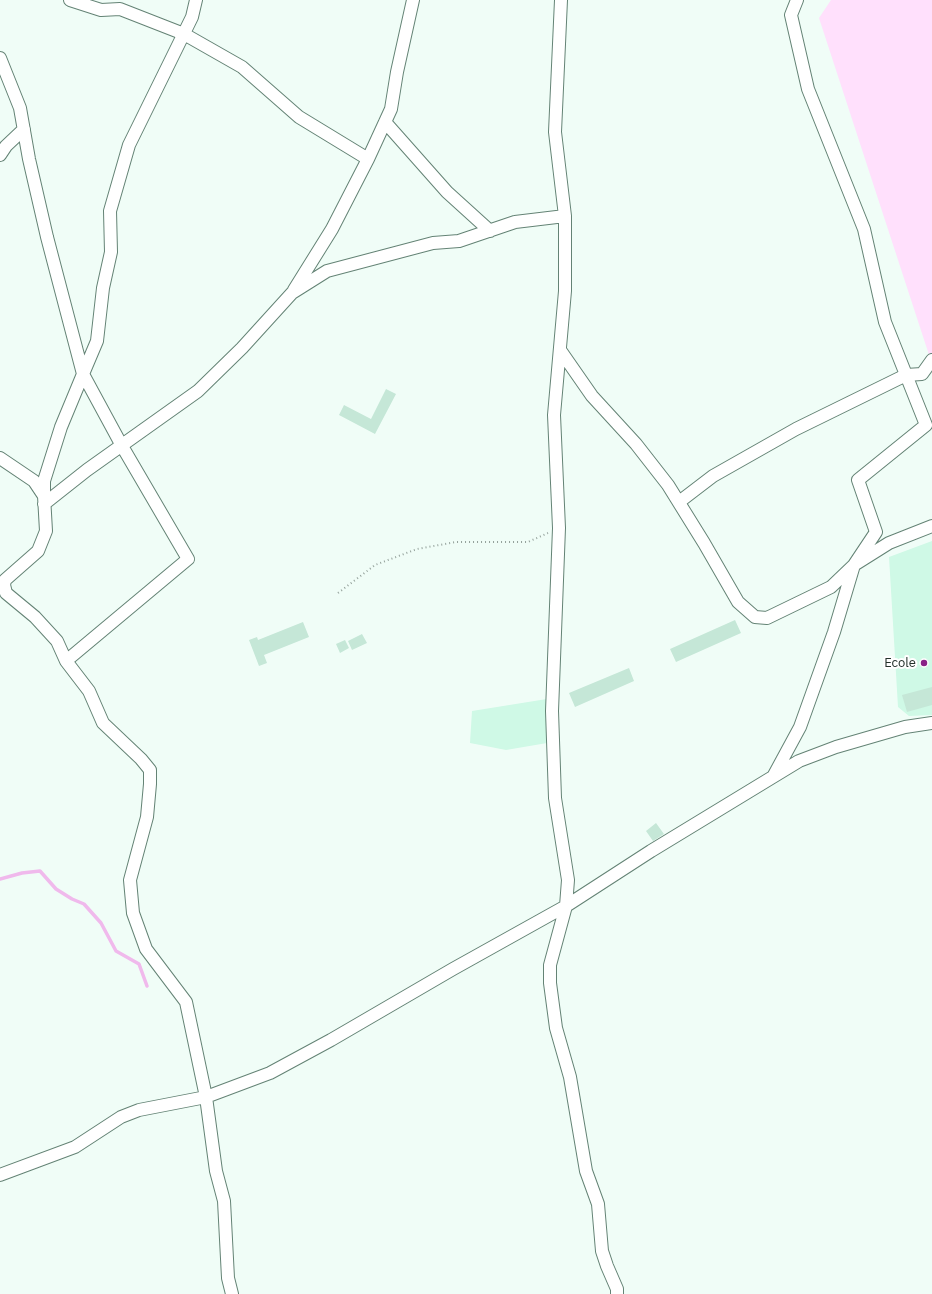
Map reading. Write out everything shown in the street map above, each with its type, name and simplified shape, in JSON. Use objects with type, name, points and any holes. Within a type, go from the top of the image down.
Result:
[{"type":"street","points":[[70,0],[101,10],[120,9],[184,34],[242,67],[299,117],[368,159]]},
{"type":"street","points":[[196,0],[192,17],[129,145],[110,211],[111,252],[103,288],[97,341],[61,427],[44,481],[46,531],[38,551],[6,580],[4,585],[6,593],[35,617],[57,641],[66,661],[89,691],[103,724],[141,758],[150,770],[147,817],[130,880],[134,913],[146,949],[186,1002],[206,1097],[216,1171],[224,1202],[228,1270],[232,1294]]},
{"type":"street","points":[[44,500],[198,391],[242,348],[292,293],[332,229],[391,110],[397,72],[413,0]]},
{"type":"street","points":[[561,0],[555,132],[566,216],[565,291],[554,415],[559,528],[552,711],[555,798],[568,880],[566,906],[550,965],[550,983],[556,1028],[570,1077],[586,1171],[598,1204],[602,1251],[617,1290],[617,1294]]},
{"type":"street","points":[[773,776],[800,727],[834,632],[854,566],[876,532],[858,480],[926,425],[885,322],[864,228],[808,89],[791,15],[797,0]]},
{"type":"street","points":[[0,58],[20,108],[47,237],[83,374],[122,446],[188,559],[66,661]]},
{"type":"street","points":[[385,122],[447,192],[490,231]]},
{"type":"street","points":[[0,155],[6,146],[24,129]]},
{"type":"street","points":[[292,293],[328,271],[432,243],[459,241],[515,222],[566,216]]},
{"type":"street","points":[[560,350],[592,396],[636,444],[668,485],[738,602],[755,617],[767,618],[831,587],[854,566],[890,543],[932,526]]},
{"type":"street","points":[[679,502],[713,476],[796,429],[906,375],[922,374],[932,360]]},
{"type":"street","points":[[0,458],[34,481],[44,500]]},
{"type":"street","points":[[0,1175],[75,1148],[121,1117],[139,1110],[206,1097],[270,1074],[566,906],[651,851],[799,761],[905,726],[932,723]]},
{"type":"path","points":[[338,593],[375,565],[417,549],[456,542],[528,542],[559,528]]},
{"type":"shaded area","points":[[831,0],[932,0],[932,361],[819,18]]},
{"type":"shaded area","points":[[932,541],[932,715],[909,716],[898,707],[889,557]]},
{"type":"shaded area","points":[[553,698],[553,742],[506,750],[470,743],[472,711]]},
{"type":"building","points":[[386,389],[396,394],[375,434],[339,415],[344,405],[371,419]]},
{"type":"building","points":[[735,620],[741,633],[676,662],[670,649]]},
{"type":"building","points":[[303,622],[309,637],[264,655],[267,663],[259,666],[249,640],[257,637],[258,640]]},
{"type":"building","points":[[362,634],[367,643],[352,650],[348,641]]},
{"type":"building","points":[[345,640],[349,648],[340,653],[336,644]]},
{"type":"building","points":[[629,668],[634,681],[575,707],[569,693]]},
{"type":"building","points":[[932,687],[932,705],[907,712],[902,695]]},
{"type":"building","points":[[656,823],[664,834],[653,841],[646,831]]},
{"type":"waterway","points":[[0,879],[22,873],[40,871],[56,889],[72,899],[84,904],[101,923],[116,951],[139,964],[147,986]]},
{"type":"place","name":"Ecole","points":[[924,663]]}]
